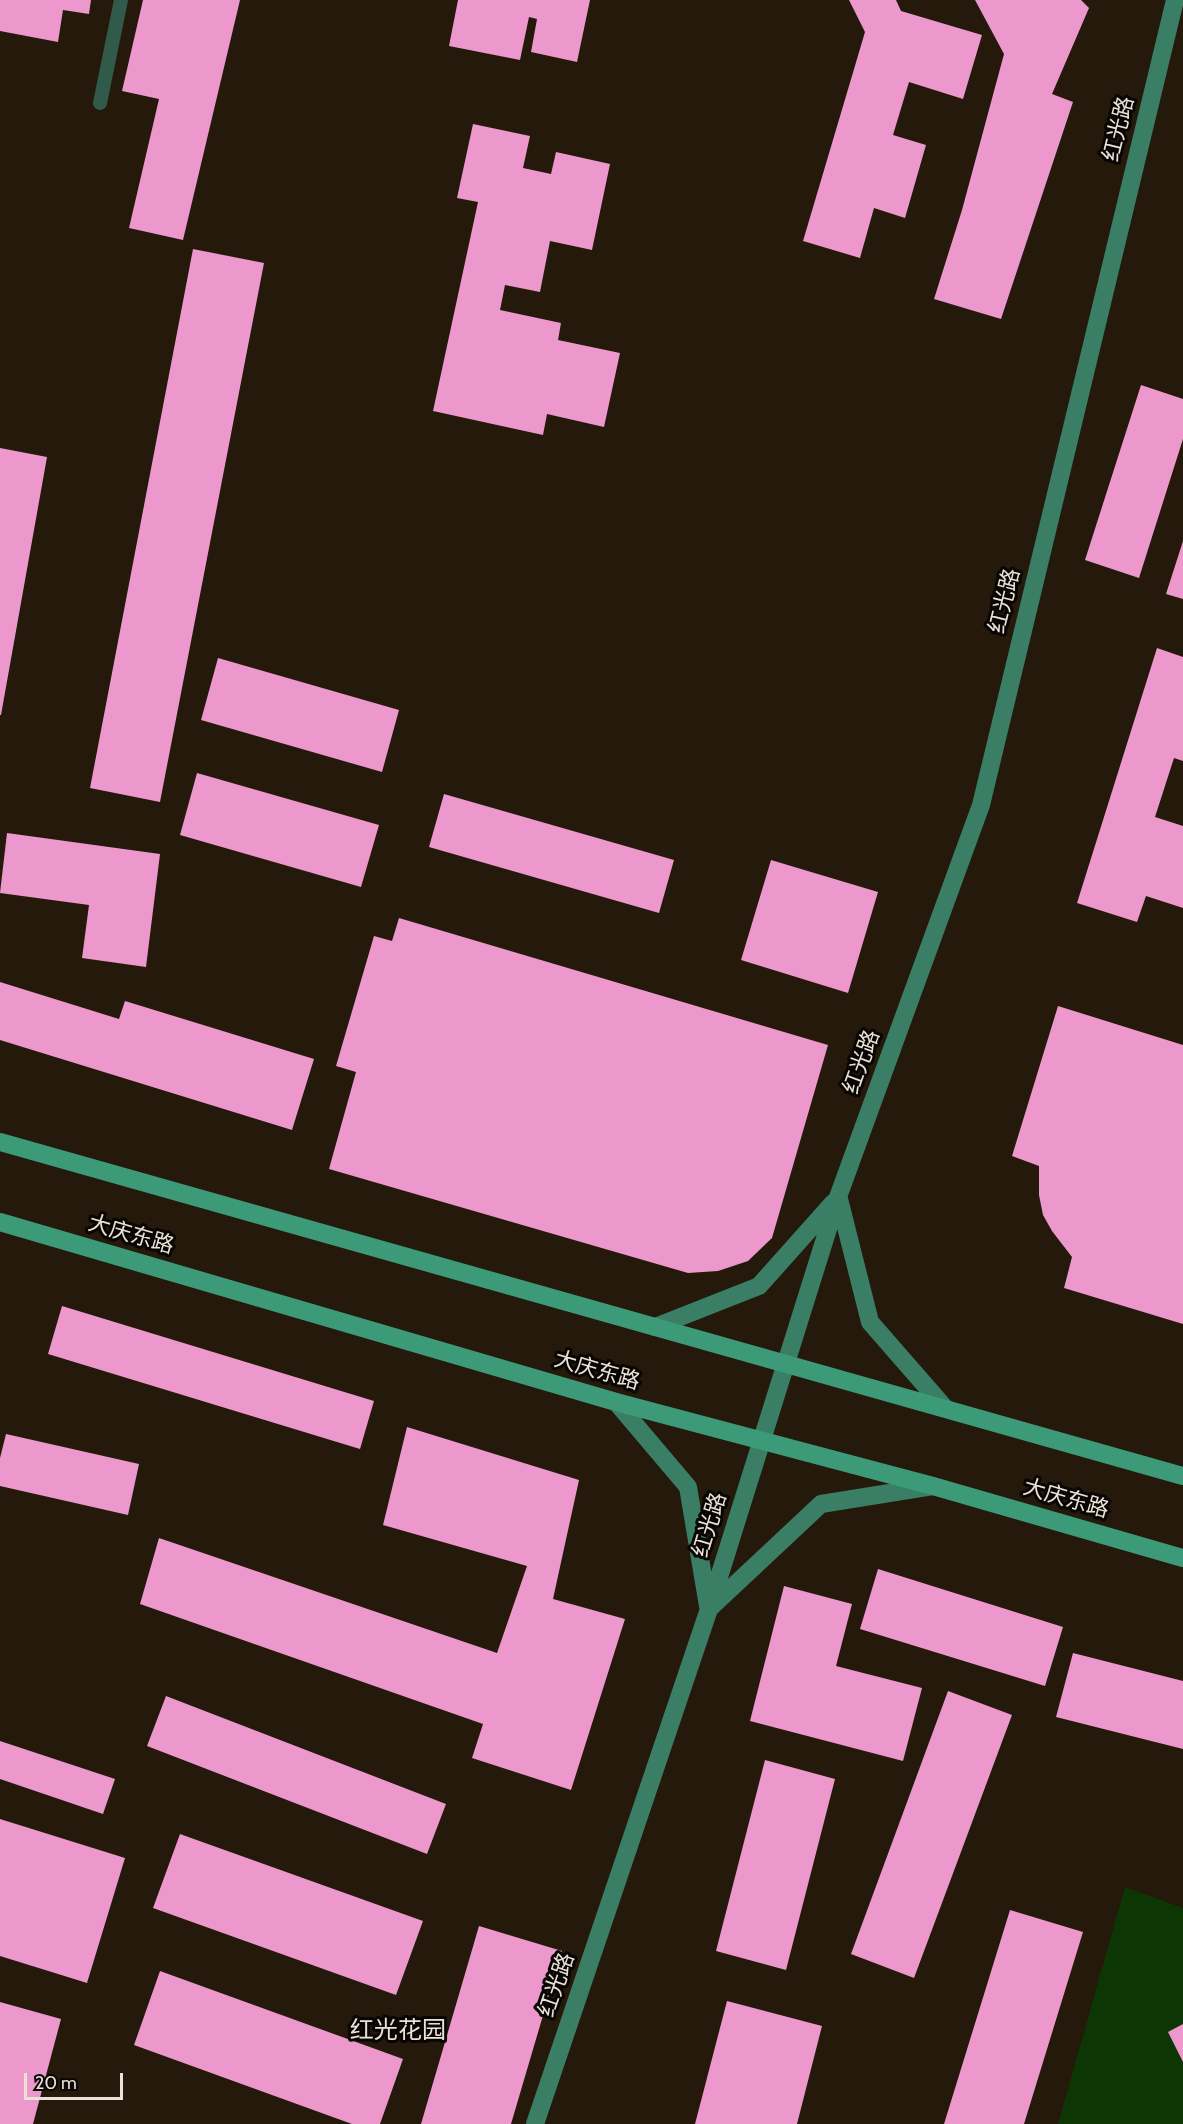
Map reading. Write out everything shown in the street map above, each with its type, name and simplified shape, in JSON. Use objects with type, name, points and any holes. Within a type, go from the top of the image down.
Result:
[{"type":"main road","points":[[0,1143],[1183,1476]]},
{"type":"main road","name":"大庆东路","points":[[0,1221],[616,1402],[933,1486],[1183,1558]]},
{"type":"street","name":"红光路","points":[[535,2124],[709,1609],[838,1197],[981,805],[1175,0]]},
{"type":"street","points":[[655,1328],[759,1286],[838,1197]]},
{"type":"street","points":[[838,1197],[870,1322],[945,1408]]},
{"type":"street","points":[[616,1402],[688,1487],[709,1609]]},
{"type":"street","points":[[709,1609],[821,1504],[933,1486]]},
{"type":"lane","points":[[100,103],[121,0]]},
{"type":"green space","points":[[1125,1887],[1183,1908],[1183,2124],[1058,2124]]},
{"type":"building","points":[[0,0],[91,0],[89,14],[63,10],[58,42],[0,31]]},
{"type":"building","points":[[143,0],[240,0],[183,240],[129,228],[159,99],[122,91]]},
{"type":"building","points":[[458,0],[590,0],[577,62],[531,52],[537,19],[529,17],[520,60],[449,46]]},
{"type":"building","points":[[849,0],[896,0],[901,11],[982,35],[963,99],[909,82],[893,135],[926,145],[905,218],[874,208],[860,258],[803,241],[865,32]]},
{"type":"building","points":[[975,0],[1081,0],[1089,8],[1052,94],[1073,102],[1001,319],[934,299],[962,210],[1004,54]]},
{"type":"building","points":[[473,124],[530,136],[523,168],[551,174],[556,152],[610,164],[592,250],[550,241],[540,292],[505,285],[500,310],[561,323],[558,340],[620,353],[604,427],[547,414],[543,435],[433,411],[478,202],[457,198]]},
{"type":"building","points":[[193,249],[264,263],[160,802],[90,788]]},
{"type":"building","points":[[1141,385],[1183,399],[1183,439],[1139,578],[1085,560]]},
{"type":"building","points":[[0,448],[47,457],[1,715],[0,715]]},
{"type":"building","points":[[1183,541],[1183,599],[1166,594]]},
{"type":"building","points":[[1157,648],[1183,657],[1183,761],[1174,758],[1155,817],[1183,826],[1183,908],[1146,896],[1137,922],[1077,903]]},
{"type":"building","points":[[218,658],[399,710],[382,772],[201,720]]},
{"type":"building","points":[[197,773],[379,825],[361,887],[180,835]]},
{"type":"building","points":[[444,794],[674,860],[659,913],[429,847]]},
{"type":"building","points":[[7,833],[160,854],[146,967],[82,958],[89,905],[0,893]]},
{"type":"building","points":[[771,860],[878,892],[848,993],[741,960]]},
{"type":"building","points":[[399,918],[828,1045],[772,1238],[748,1261],[718,1271],[688,1273],[329,1169],[356,1072],[336,1066],[374,936],[392,941]]},
{"type":"building","points":[[0,982],[119,1019],[125,1001],[314,1059],[292,1130],[0,1040]]},
{"type":"building","points":[[1058,1006],[1183,1045],[1183,1324],[1064,1288],[1072,1257],[1043,1215],[1039,1195],[1039,1166],[1012,1156]]},
{"type":"building","points":[[62,1306],[374,1401],[360,1449],[48,1354]]},
{"type":"building","points":[[407,1427],[579,1480],[553,1599],[625,1619],[571,1790],[472,1758],[483,1724],[140,1604],[159,1538],[497,1653],[527,1566],[383,1525]]},
{"type":"building","points":[[6,1434],[139,1464],[128,1515],[0,1486],[0,1458]]},
{"type":"building","points":[[878,1569],[1063,1627],[1045,1686],[860,1629]]},
{"type":"building","points":[[784,1586],[852,1604],[836,1666],[922,1688],[903,1761],[750,1721]]},
{"type":"building","points":[[1073,1653],[1183,1681],[1183,1749],[1056,1717]]},
{"type":"building","points":[[948,1691],[1012,1715],[914,1978],[851,1954]]},
{"type":"building","points":[[166,1696],[446,1804],[427,1854],[147,1746]]},
{"type":"building","points":[[0,1741],[115,1779],[103,1814],[0,1779]]},
{"type":"building","points":[[765,1760],[835,1779],[786,1970],[716,1951]]},
{"type":"building","points":[[0,1819],[125,1858],[87,1983],[0,1956]]},
{"type":"building","points":[[180,1834],[423,1921],[396,1995],[153,1908]]},
{"type":"building","points":[[1010,1910],[1083,1932],[1024,2124],[944,2124]]},
{"type":"building","points":[[479,1926],[562,1951],[511,2124],[421,2124]]},
{"type":"building","points":[[160,1971],[403,2059],[380,2124],[352,2124],[134,2045]]},
{"type":"building","points":[[727,2001],[822,2026],[797,2124],[695,2124]]},
{"type":"building","points":[[0,2002],[61,2019],[33,2124],[0,2124]]},
{"type":"building","points":[[1183,2024],[1183,2062],[1168,2032]]},
{"type":"district","name":"红光花园","points":[[398,2031]]}]
